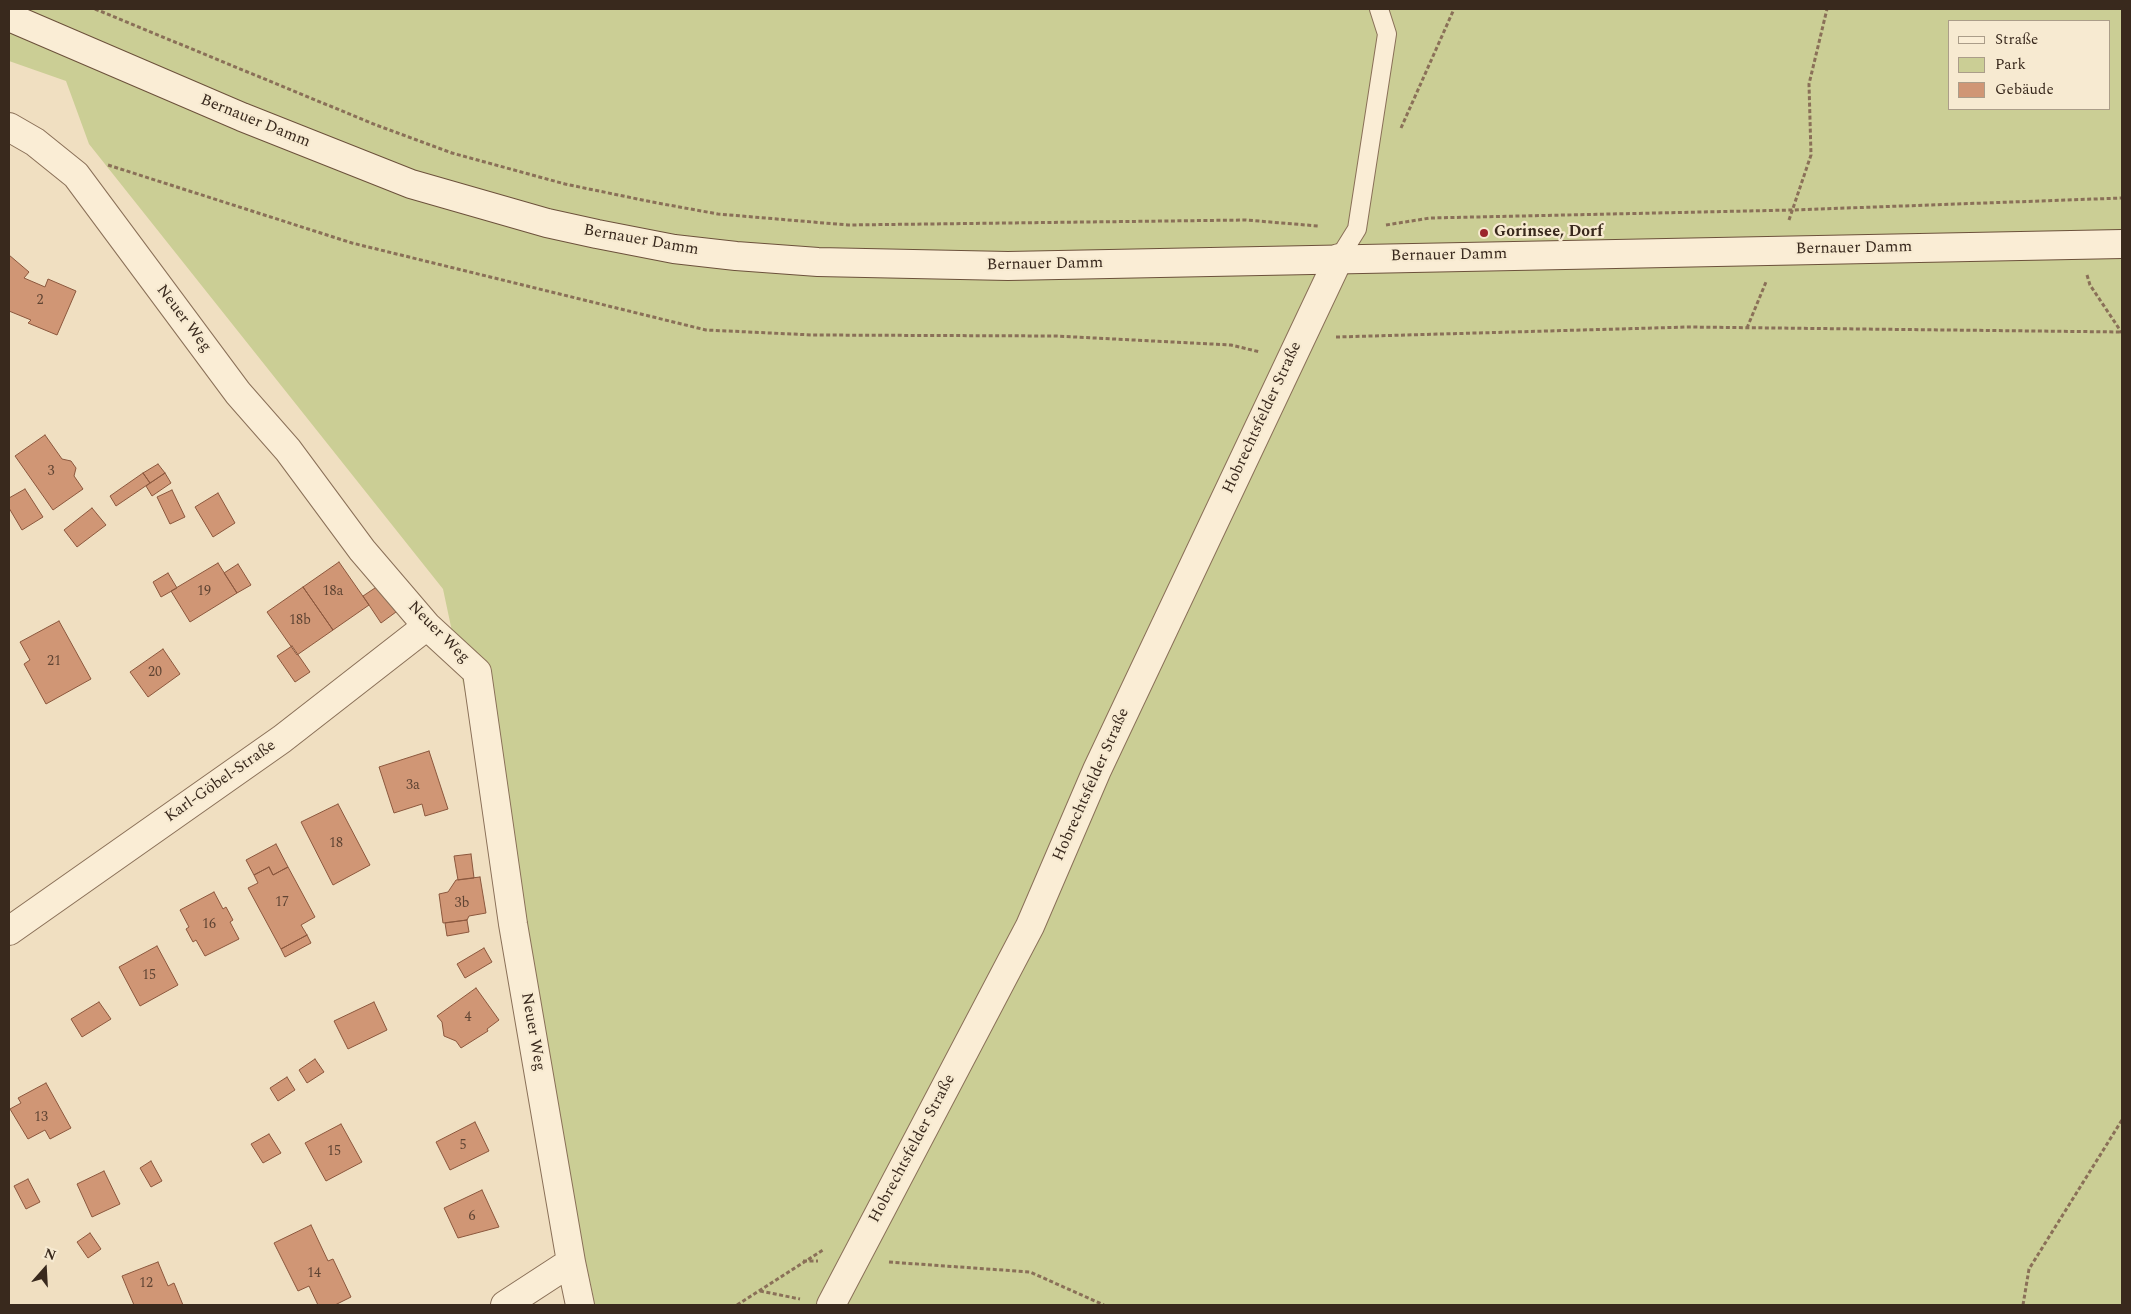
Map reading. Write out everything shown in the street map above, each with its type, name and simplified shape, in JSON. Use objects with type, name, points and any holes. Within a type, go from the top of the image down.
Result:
[{"type":"street","name":"Bernauer Damm","points":[[9,17],[242,117],[410,184],[547,223],[674,249],[809,262],[1008,266],[2122,244]]},
{"type":"street","name":"Neuer Weg","points":[[9,127],[36,142],[76,175],[238,393],[288,450],[362,550],[427,626],[477,672],[513,924],[580,1305]]},
{"type":"street","name":"Hobrechtsfelder Straße","points":[[831,1305],[1030,926],[1097,770],[1339,258]]},
{"type":"street","name":"Karl-Göbel-Straße","points":[[9,931],[282,740],[427,626]]},
{"type":"street","points":[[505,1305],[571,1262]]},
{"type":"lane","points":[[1339,258],[1357,229],[1387,34],[1379,9]]},
{"type":"path","points":[[95,9],[376,126],[452,153],[565,184],[718,214],[848,225],[1246,220],[1357,229],[1430,218],[1792,210],[2122,198]]},
{"type":"path","points":[[1399,132],[1454,9]]},
{"type":"path","points":[[1747,328],[1780,250],[1811,155],[1809,84],[1827,9]]},
{"type":"path","points":[[101,162],[352,243],[706,330],[812,335],[1056,336],[1295,349],[1688,327],[2122,333]]},
{"type":"path","points":[[2078,245],[2090,286],[2122,333]]},
{"type":"path","points":[[2023,1305],[2029,1270],[2122,1120]]},
{"type":"path","points":[[737,1305],[828,1247]]},
{"type":"path","points":[[854,1259],[1030,1272],[1104,1305]]},
{"type":"path","points":[[759,1291],[802,1299]]},
{"type":"green space","points":[[9,9],[2122,9],[2122,1305],[595,1305],[443,589],[89,144],[66,81],[9,61]]},
{"type":"building","points":[[9,255],[29,272],[24,278],[45,287],[48,279],[76,291],[57,335],[28,323],[31,320],[9,311]]},
{"type":"building","points":[[45,435],[62,459],[71,461],[76,468],[74,476],[83,489],[53,510],[15,456]]},
{"type":"building","points":[[158,464],[165,473],[150,483],[143,473]]},
{"type":"building","points":[[143,473],[150,483],[116,506],[110,496]]},
{"type":"building","points":[[165,473],[171,483],[152,496],[146,486]]},
{"type":"building","points":[[25,489],[43,517],[22,530],[9,508],[9,498]]},
{"type":"building","points":[[172,490],[185,517],[170,524],[157,497]]},
{"type":"building","points":[[218,493],[235,523],[213,537],[195,507]]},
{"type":"building","points":[[92,508],[106,525],[77,547],[64,530]]},
{"type":"building","points":[[339,562],[369,605],[333,630],[303,587]]},
{"type":"building","points":[[218,563],[237,593],[190,622],[171,591]]},
{"type":"building","points":[[238,564],[251,585],[237,593],[224,573]]},
{"type":"building","points":[[168,573],[177,588],[161,597],[153,582]]},
{"type":"building","points":[[378,586],[396,612],[381,623],[363,596]]},
{"type":"building","points":[[303,587],[333,630],[297,655],[267,612]]},
{"type":"building","points":[[59,621],[91,679],[46,704],[24,664],[30,660],[20,642]]},
{"type":"building","points":[[292,646],[310,672],[295,682],[277,656]]},
{"type":"building","points":[[163,649],[180,674],[148,697],[130,672]]},
{"type":"building","points":[[429,751],[448,809],[425,816],[422,804],[394,813],[379,767]]},
{"type":"building","points":[[338,804],[370,865],[333,885],[301,822]]},
{"type":"building","points":[[276,844],[288,867],[273,875],[269,867],[254,875],[246,860]]},
{"type":"building","points":[[471,854],[474,878],[458,880],[454,856]]},
{"type":"building","points":[[269,867],[273,875],[288,867],[315,917],[301,925],[307,935],[281,949],[248,888],[258,883],[254,875]]},
{"type":"building","points":[[480,877],[486,913],[469,916],[467,920],[443,923],[439,894],[448,892],[456,880]]},
{"type":"building","points":[[214,892],[223,909],[226,907],[233,920],[230,922],[239,939],[205,956],[196,940],[193,942],[186,929],[189,927],[180,910]]},
{"type":"building","points":[[467,920],[469,932],[447,936],[445,923]]},
{"type":"building","points":[[307,935],[311,943],[285,957],[281,949]]},
{"type":"building","points":[[157,946],[178,985],[140,1006],[119,967]]},
{"type":"building","points":[[484,948],[492,962],[465,978],[457,964]]},
{"type":"building","points":[[476,988],[499,1020],[487,1029],[488,1031],[461,1048],[456,1041],[444,1036],[442,1022],[437,1016]]},
{"type":"building","points":[[99,1002],[111,1019],[82,1037],[71,1019]]},
{"type":"building","points":[[374,1002],[387,1030],[348,1049],[334,1021]]},
{"type":"building","points":[[315,1059],[324,1072],[307,1083],[299,1070]]},
{"type":"building","points":[[287,1077],[295,1090],[278,1101],[270,1088]]},
{"type":"building","points":[[46,1083],[71,1128],[50,1139],[45,1130],[28,1139],[10,1109],[21,1103],[18,1098]]},
{"type":"building","points":[[475,1122],[489,1151],[450,1170],[436,1142]]},
{"type":"building","points":[[341,1124],[362,1162],[326,1181],[305,1143]]},
{"type":"building","points":[[269,1134],[281,1153],[263,1163],[251,1144]]},
{"type":"building","points":[[151,1161],[162,1181],[151,1187],[140,1168]]},
{"type":"building","points":[[104,1171],[120,1204],[92,1217],[77,1184]]},
{"type":"building","points":[[28,1179],[40,1202],[26,1209],[14,1186]]},
{"type":"building","points":[[482,1190],[499,1227],[458,1238],[444,1208]]},
{"type":"building","points":[[311,1225],[328,1261],[333,1259],[351,1297],[335,1305],[318,1305],[309,1286],[298,1291],[274,1243]]},
{"type":"building","points":[[90,1233],[101,1249],[88,1258],[77,1242]]},
{"type":"building","points":[[158,1262],[168,1286],[174,1283],[183,1305],[134,1305],[122,1276]]},
{"type":"place","name":"Gorinsee, Dorf","points":[[1484,233]]}]
